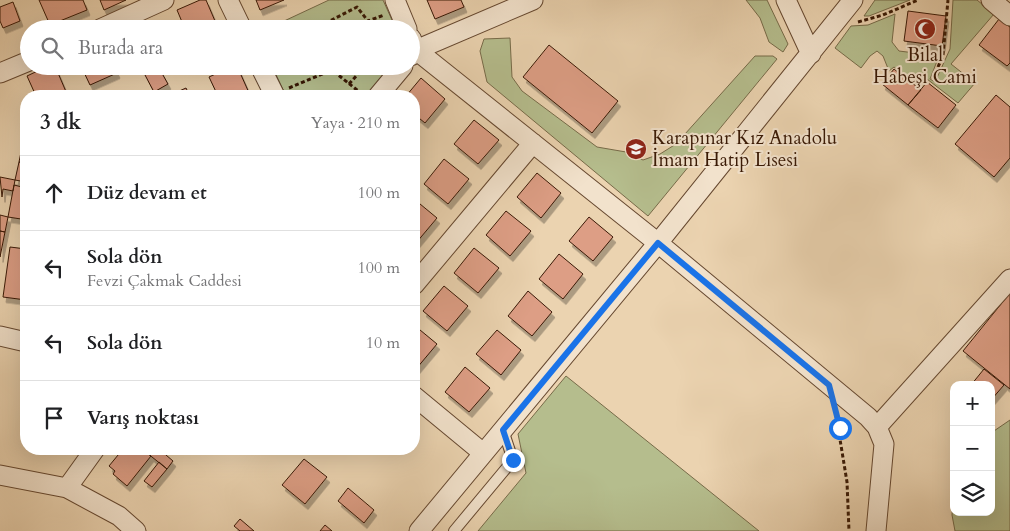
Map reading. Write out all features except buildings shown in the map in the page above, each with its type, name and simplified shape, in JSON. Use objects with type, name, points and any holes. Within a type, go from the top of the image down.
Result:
[{"type":"street","points":[[120,20],[164,0]]},
{"type":"street","points":[[228,0],[238,20]]},
{"type":"street","points":[[420,45],[533,0]]},
{"type":"street","points":[[786,0],[811,54]]},
{"type":"street","points":[[419,531],[658,243],[853,0]]},
{"type":"street","points":[[991,0],[1010,16]]},
{"type":"street","points":[[397,4],[403,20]]},
{"type":"street","points":[[420,54],[658,243],[877,427],[884,444],[876,531]]},
{"type":"street","points":[[0,73],[20,65]]},
{"type":"street","points":[[264,75],[271,90]]},
{"type":"street","points":[[383,90],[396,75]]},
{"type":"street","points":[[420,278],[533,143]]},
{"type":"street","points":[[877,427],[1010,279]]},
{"type":"street","points":[[0,336],[20,341]]},
{"type":"street","points":[[420,401],[483,453]]},
{"type":"street","points":[[67,488],[92,455]]},
{"type":"street","points":[[0,474],[67,488],[119,516],[136,531]]},
{"type":"lane","points":[[454,531],[513,460],[503,430]]},
{"type":"path","points":[[840,18],[859,22],[918,0]]},
{"type":"path","points":[[933,79],[943,55],[948,0]]},
{"type":"path","points":[[370,20],[397,4]]},
{"type":"path","points":[[332,20],[357,7],[367,20]]},
{"type":"path","points":[[286,90],[318,75]]},
{"type":"path","points":[[339,75],[357,90]]},
{"type":"path","points":[[349,84],[357,75]]},
{"type":"path","points":[[829,385],[840,428],[847,482],[849,531]]},
{"type":"green space","points":[[329,0],[383,0],[392,20],[286,20]]},
{"type":"green space","points":[[746,0],[767,0],[788,44],[783,52],[769,42],[760,18]]},
{"type":"green space","points":[[875,0],[910,0],[869,16],[864,16]]},
{"type":"green space","points":[[953,0],[977,0],[994,14],[951,64],[975,83],[958,103],[927,79],[920,87],[894,67],[889,71],[883,56],[877,51],[870,56],[861,68],[835,48],[851,26],[868,25],[895,14],[892,42],[899,51],[939,56],[930,79],[935,82],[950,49]]},
{"type":"green space","points":[[510,38],[512,77],[522,91],[597,147],[626,152],[643,160],[660,154],[676,144],[755,56],[773,56],[777,59],[648,216],[487,82],[480,51],[484,39]]},
{"type":"green space","points":[[276,75],[383,75],[371,90],[283,90]]},
{"type":"green space","points":[[566,376],[759,531],[478,531],[526,473],[518,434]]},
{"type":"green space","points":[[1010,420],[1010,531],[955,531],[952,516],[995,516],[995,430]]},
{"type":"place","name":"Bilal Habeşi Cami","points":[[925,29]]},
{"type":"place","name":"Karapınar Kız Anadolu İmam Hatip Lisesi","points":[[636,149]]},
{"type":"route","points":[[513,460],[503,430],[658,243],[829,385],[840,428]]}]
